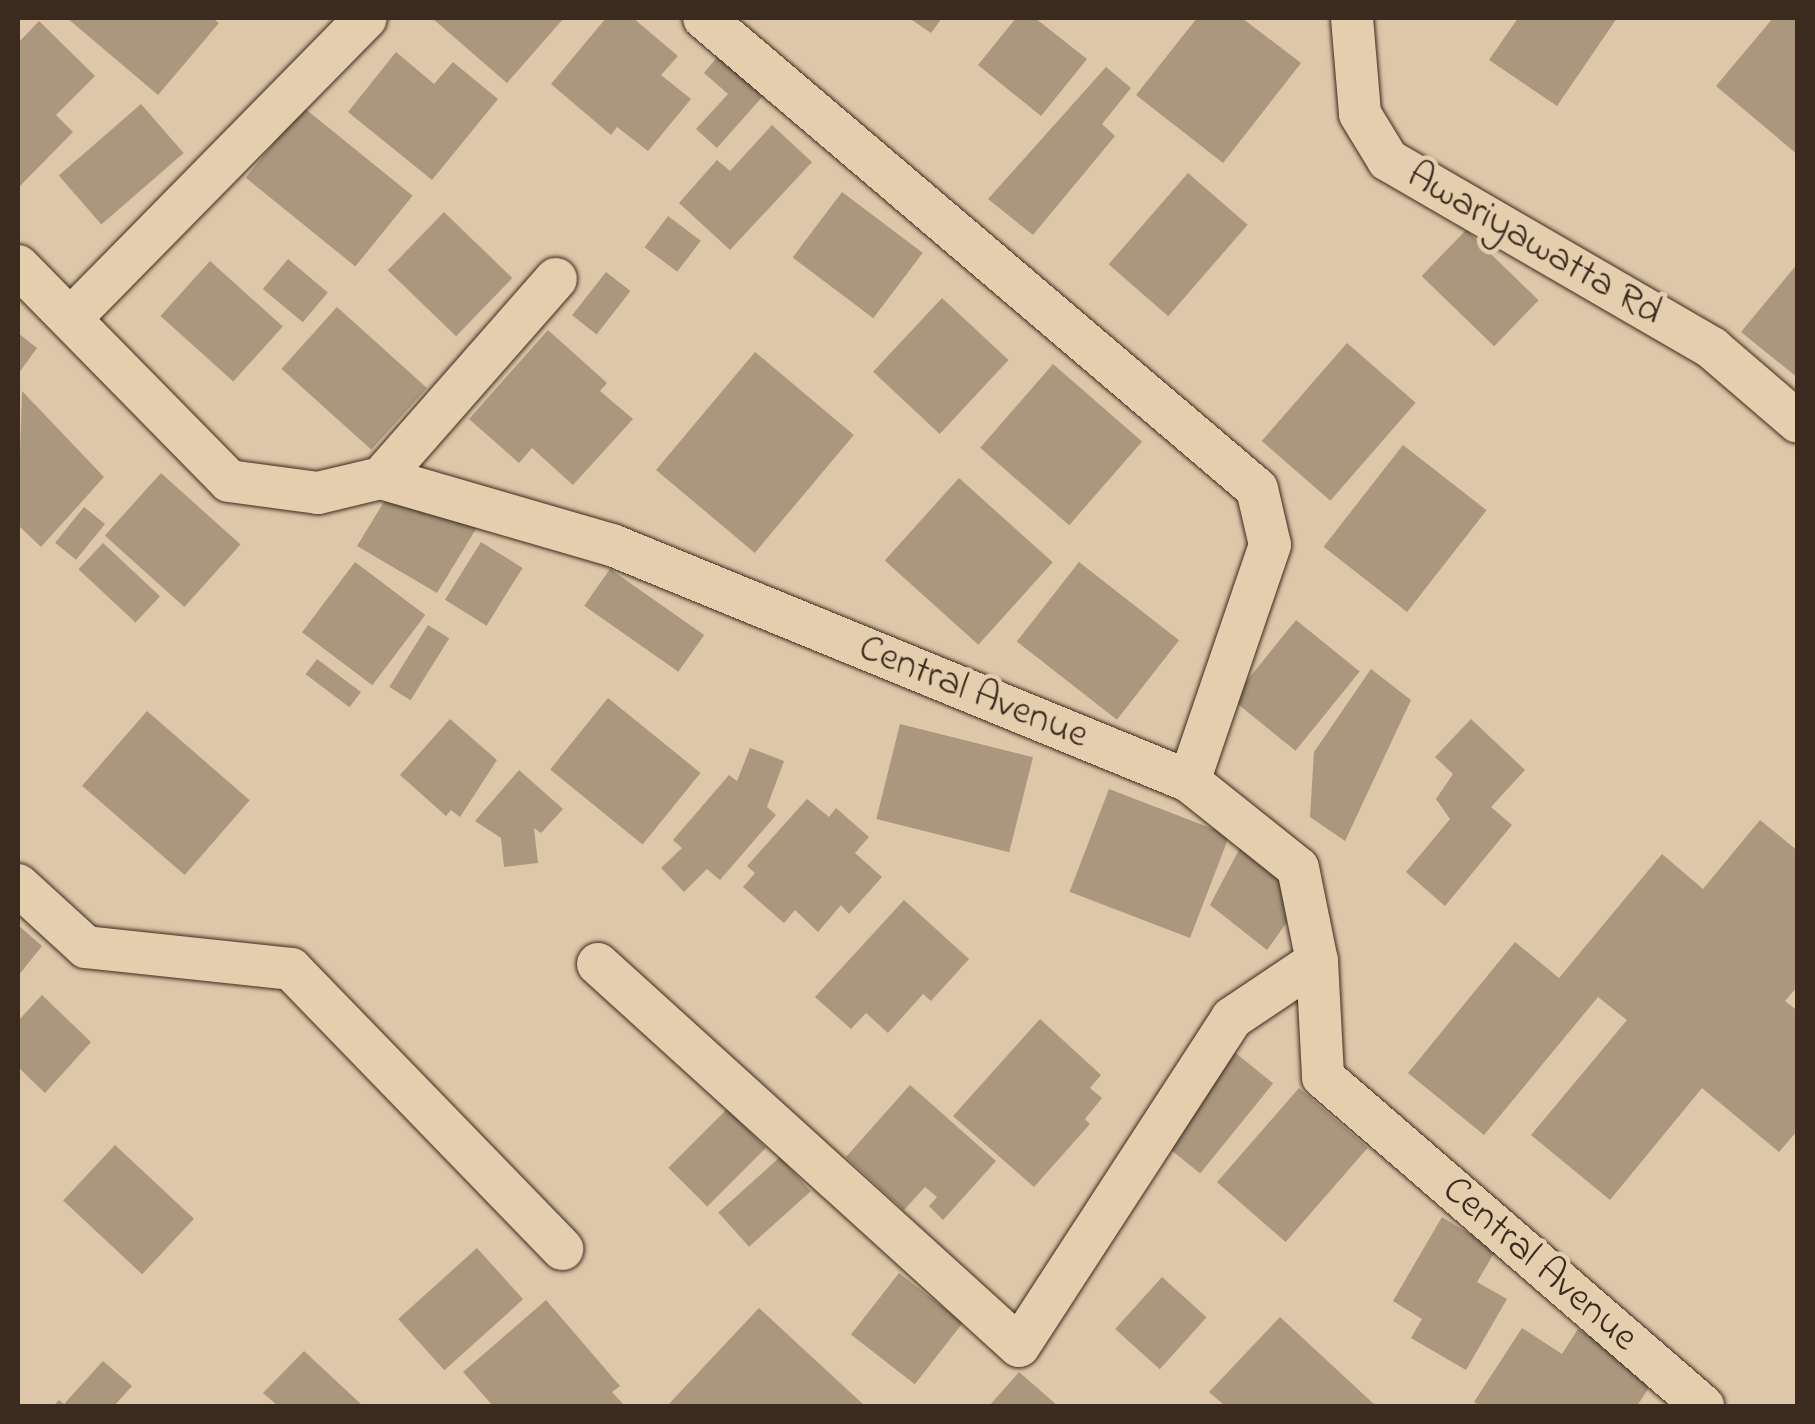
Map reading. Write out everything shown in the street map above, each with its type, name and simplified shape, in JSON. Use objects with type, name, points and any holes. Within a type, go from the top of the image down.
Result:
[{"type":"street","points":[[72,317],[366,18]]},
{"type":"street","points":[[704,18],[1257,490],[1270,545],[1189,781]]},
{"type":"street","name":"Awariyawatta Rd","points":[[1352,18],[1360,114],[1388,160],[1712,348],[1798,422]]},
{"type":"street","name":"Central Avenue","points":[[18,266],[229,480],[318,493],[382,478],[612,545],[1189,781],[1298,868],[1316,961],[1322,1077],[1703,1406]]},
{"type":"street","points":[[382,478],[556,279]]},
{"type":"street","points":[[18,885],[86,947],[291,969],[562,1249]]},
{"type":"street","points":[[598,964],[1020,1346],[1232,1018],[1316,961]]},
{"type":"building","points":[[67,18],[212,18],[219,23],[158,95]]},
{"type":"building","points":[[432,18],[564,18],[507,83]]},
{"type":"building","points":[[606,18],[633,18],[678,56],[661,75],[691,99],[648,151],[617,127],[611,135],[551,84]]},
{"type":"building","points":[[909,18],[942,18],[931,33]]},
{"type":"building","points":[[1016,18],[1035,18],[1087,59],[1041,116],[978,65]]},
{"type":"building","points":[[1197,18],[1242,18],[1301,63],[1223,163],[1136,95]]},
{"type":"building","points":[[1518,18],[1617,18],[1557,106],[1489,60]]},
{"type":"building","points":[[1773,18],[1798,18],[1798,155],[1716,86]]},
{"type":"building","points":[[39,21],[95,76],[56,115],[73,132],[20,186],[18,43]]},
{"type":"building","points":[[396,52],[434,84],[453,62],[498,99],[432,180],[348,112]]},
{"type":"building","points":[[718,56],[763,96],[717,148],[696,129],[728,94],[704,73]]},
{"type":"building","points":[[1106,67],[1131,88],[1102,124],[1115,136],[1033,235],[988,199]]},
{"type":"building","points":[[141,104],[184,153],[101,225],[59,176]]},
{"type":"building","points":[[303,107],[413,196],[355,266],[246,178]]},
{"type":"building","points":[[772,125],[812,162],[730,250],[679,203],[717,160],[730,171]]},
{"type":"building","points":[[1188,173],[1248,225],[1168,316],[1109,264]]},
{"type":"building","points":[[842,192],[923,253],[873,318],[793,257]]},
{"type":"building","points":[[444,212],[512,278],[456,336],[388,270]]},
{"type":"building","points":[[668,216],[701,241],[677,272],[645,247]]},
{"type":"building","points":[[1466,230],[1539,300],[1494,346],[1422,276]]},
{"type":"building","points":[[288,259],[328,292],[303,322],[263,289]]},
{"type":"building","points":[[210,261],[283,327],[233,382],[160,316]]},
{"type":"building","points":[[1798,263],[1798,378],[1741,332]]},
{"type":"building","points":[[606,272],[630,291],[597,334],[572,315]]},
{"type":"building","points":[[942,298],[1009,360],[940,434],[873,372]]},
{"type":"building","points":[[337,307],[427,388],[371,450],[281,369]]},
{"type":"building","points":[[548,330],[607,383],[600,391],[633,419],[573,485],[532,448],[519,463],[469,419]]},
{"type":"building","points":[[18,333],[37,348],[18,374]]},
{"type":"building","points":[[1347,343],[1416,403],[1330,501],[1262,441]]},
{"type":"building","points":[[755,352],[854,435],[755,553],[656,470]]},
{"type":"building","points":[[1053,364],[1142,441],[1069,525],[980,448]]},
{"type":"building","points":[[22,391],[104,477],[41,547],[18,525]]},
{"type":"building","points":[[1403,445],[1487,510],[1407,612],[1324,547]]},
{"type":"building","points":[[161,473],[241,545],[184,607],[105,535]]},
{"type":"building","points":[[959,478],[1053,562],[978,645],[885,560]]},
{"type":"building","points":[[390,492],[428,515],[438,500],[479,524],[437,593],[357,546]]},
{"type":"building","points":[[84,507],[105,524],[76,560],[55,543]]},
{"type":"building","points":[[481,542],[523,568],[487,626],[445,600]]},
{"type":"building","points":[[103,543],[160,596],[135,623],[78,569]]},
{"type":"building","points":[[355,562],[425,615],[372,685],[302,632]]},
{"type":"building","points":[[1079,562],[1179,640],[1117,720],[1017,642]]},
{"type":"building","points":[[610,569],[704,635],[678,672],[584,606]]},
{"type":"building","points":[[1296,620],[1360,672],[1296,751],[1232,699]]},
{"type":"building","points":[[428,625],[449,638],[411,700],[389,687]]},
{"type":"building","points":[[317,659],[361,692],[349,707],[306,674]]},
{"type":"building","points":[[1371,669],[1411,700],[1345,841],[1310,817],[1314,752]]},
{"type":"building","points":[[608,698],[700,773],[643,844],[550,769]]},
{"type":"building","points":[[147,711],[250,800],[185,875],[82,786]]},
{"type":"building","points":[[450,719],[497,760],[460,817],[451,810],[446,816],[400,775]]},
{"type":"building","points":[[1471,719],[1525,770],[1491,807],[1512,825],[1445,906],[1406,872],[1450,819],[1436,799],[1453,774],[1435,757]]},
{"type":"building","points":[[900,724],[1033,757],[1009,852],[876,819]]},
{"type":"building","points":[[750,748],[784,761],[767,807],[776,815],[720,880],[707,869],[684,892],[661,868],[682,848],[673,840],[729,775],[737,781]]},
{"type":"building","points":[[519,770],[563,809],[541,833],[534,828],[538,863],[504,867],[501,838],[475,821]]},
{"type":"building","points":[[1109,789],[1229,835],[1190,938],[1070,892]]},
{"type":"building","points":[[807,799],[829,817],[836,808],[869,837],[855,853],[882,877],[849,914],[841,905],[818,932],[795,910],[784,923],[743,887],[755,873],[747,866]]},
{"type":"building","points":[[1760,820],[1798,851],[1798,986],[1785,1001],[1798,1011],[1798,1130],[1779,1152],[1702,1088],[1610,1200],[1531,1135],[1627,1020],[1598,997],[1484,1135],[1408,1073],[1515,942],[1559,978],[1662,854],[1703,889]]},
{"type":"building","points":[[1242,844],[1291,882],[1300,904],[1267,950],[1210,905]]},
{"type":"building","points":[[904,900],[969,959],[931,1001],[923,994],[888,1033],[866,1013],[851,1029],[815,997]]},
{"type":"building","points":[[18,925],[42,946],[18,976]]},
{"type":"building","points":[[42,995],[91,1042],[45,1093],[18,1067],[18,1021]]},
{"type":"building","points":[[1040,1019],[1101,1075],[1090,1088],[1102,1098],[1085,1119],[1090,1124],[1034,1187],[953,1116]]},
{"type":"building","points":[[1232,1050],[1273,1083],[1200,1174],[1159,1140]]},
{"type":"building","points":[[910,1085],[996,1161],[943,1220],[929,1206],[937,1197],[925,1187],[904,1210],[846,1157]]},
{"type":"building","points":[[1299,1088],[1368,1148],[1286,1242],[1217,1182]]},
{"type":"building","points":[[727,1109],[766,1148],[707,1207],[668,1168]]},
{"type":"building","points":[[115,1145],[194,1219],[142,1274],[63,1201]]},
{"type":"building","points":[[780,1157],[811,1191],[749,1247],[718,1213]]},
{"type":"building","points":[[1442,1217],[1496,1250],[1477,1282],[1507,1299],[1466,1370],[1411,1338],[1422,1319],[1393,1301]]},
{"type":"building","points":[[477,1248],[523,1299],[444,1370],[398,1319]]},
{"type":"building","points":[[899,1273],[963,1323],[915,1384],[851,1334]]},
{"type":"building","points":[[1162,1277],[1207,1317],[1160,1369],[1115,1329]]},
{"type":"building","points":[[546,1300],[620,1386],[612,1392],[625,1406],[493,1406],[463,1372]]},
{"type":"building","points":[[759,1308],[865,1406],[667,1406]]},
{"type":"building","points":[[1280,1317],[1376,1406],[1225,1406],[1209,1392]]},
{"type":"building","points":[[1522,1328],[1562,1354],[1578,1329],[1655,1378],[1637,1406],[1481,1406],[1474,1402]]},
{"type":"building","points":[[304,1351],[363,1406],[278,1406],[263,1393]]},
{"type":"building","points":[[103,1361],[132,1386],[114,1406],[53,1406],[59,1400],[64,1404]]},
{"type":"building","points":[[1019,1372],[1058,1406],[989,1406]]}]
